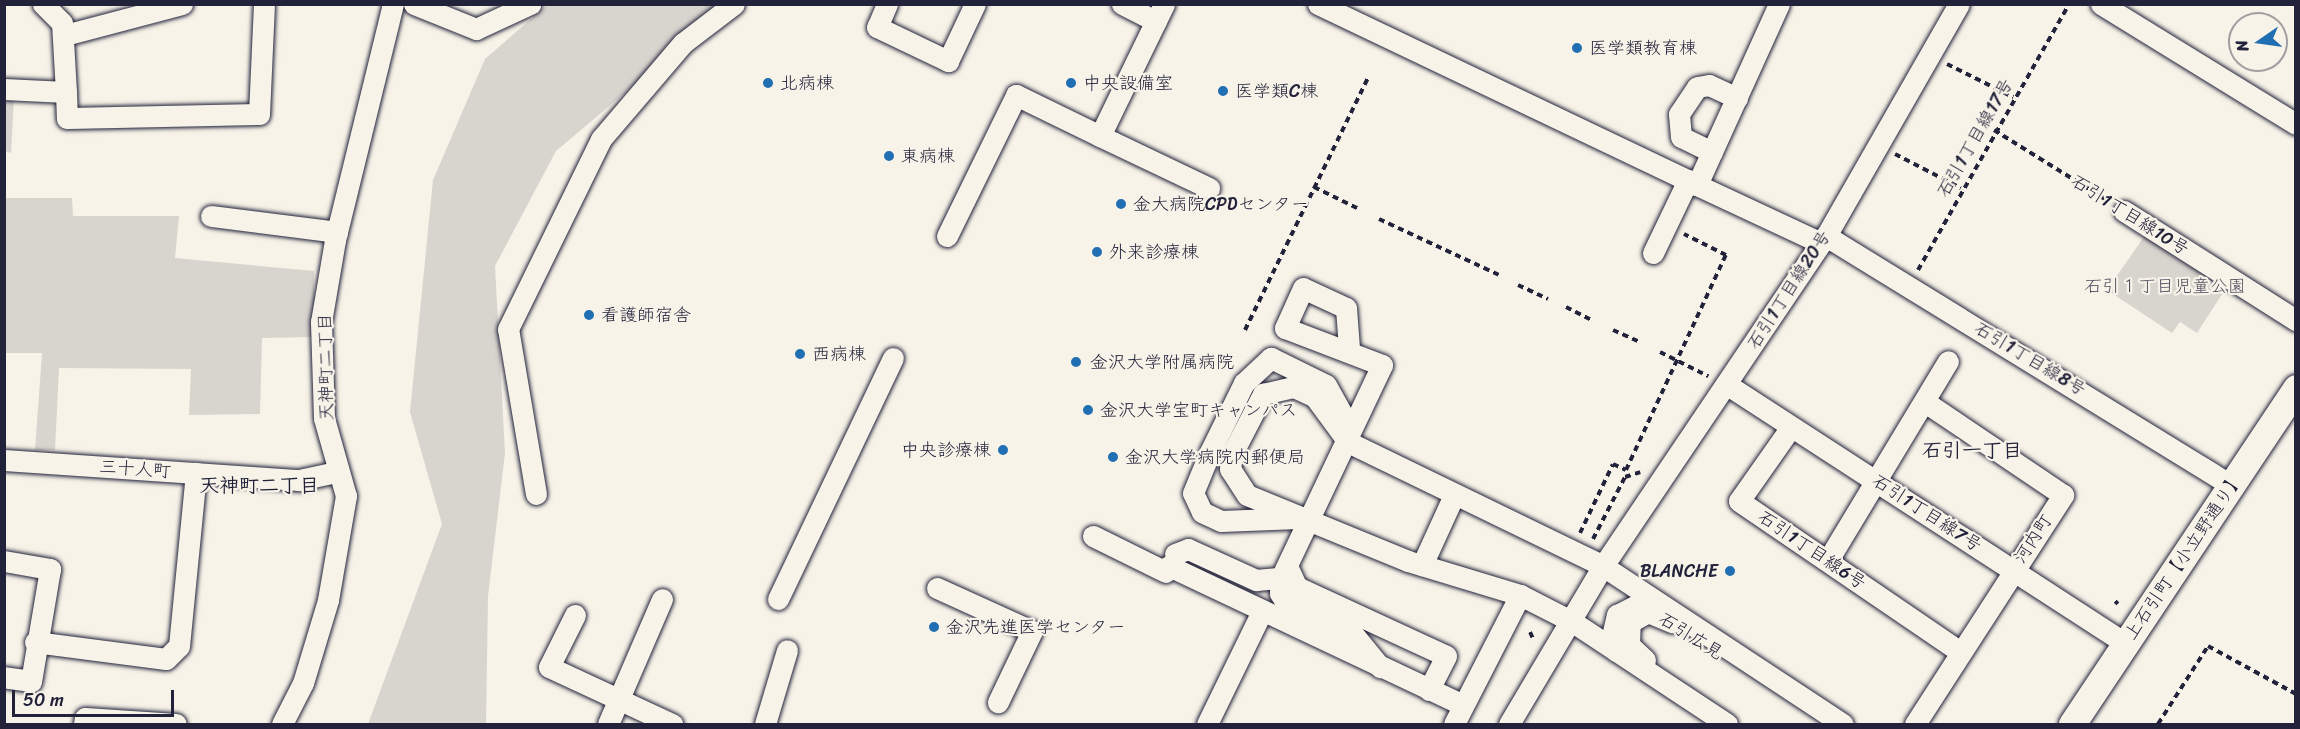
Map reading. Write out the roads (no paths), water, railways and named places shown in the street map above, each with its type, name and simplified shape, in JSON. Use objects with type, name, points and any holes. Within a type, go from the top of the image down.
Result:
[{"type":"main road","name":"上石引町【小立野通り】","points":[[2072,724],[2295,388]]},
{"type":"street","points":[[43,4],[62,23],[65,35],[67,118],[259,114],[264,4]]},
{"type":"street","name":"天神町二丁目","points":[[282,724],[303,683],[328,600],[346,496],[336,472],[324,418],[321,322],[337,232],[393,4]]},
{"type":"street","points":[[414,4],[476,29],[530,4]]},
{"type":"street","points":[[536,494],[508,329],[601,139],[683,43],[734,4]]},
{"type":"street","points":[[887,4],[877,27],[948,61],[975,4]]},
{"type":"street","points":[[1100,136],[1160,13],[1122,4]]},
{"type":"street","name":"石引1丁目線8号","points":[[1318,4],[1692,182],[1823,240],[1910,287],[2231,484]]},
{"type":"street","points":[[1653,253],[1692,182],[1712,152],[1779,4]]},
{"type":"street","name":"石引1丁目線20号","points":[[1509,724],[1719,381],[1823,240],[1959,4]]},
{"type":"street","points":[[2101,4],[2295,124]]},
{"type":"street","points":[[65,35],[170,6]]},
{"type":"street","points":[[1712,152],[1681,137],[1679,114],[1697,87],[1709,85],[1737,98]]},
{"type":"street","points":[[4,89],[66,92]]},
{"type":"street","points":[[947,236],[1016,94],[1209,188]]},
{"type":"street","name":"石引1丁目線10号","points":[[2124,211],[2295,320]]},
{"type":"street","points":[[211,216],[337,232]]},
{"type":"street","points":[[1348,348],[1382,365],[1348,442],[1284,572],[1286,603],[1353,634],[1380,667]]},
{"type":"street","points":[[778,599],[893,358]]},
{"type":"street","points":[[1310,517],[1221,521],[1202,512],[1193,493],[1244,383],[1271,358],[1326,385],[1345,419],[1348,442]]},
{"type":"street","points":[[1828,560],[1879,482],[1948,361]]},
{"type":"street","name":"石引1丁目線7号","points":[[1719,381],[1879,482],[2126,644]]},
{"type":"street","points":[[1727,724],[1573,622],[1521,595],[1422,565],[1310,517],[1247,495],[1236,484],[1232,454],[1251,413],[1263,394],[1294,387],[1315,397],[1348,442],[1604,566],[1843,724]]},
{"type":"street","name":"河内町","points":[[1915,724],[1959,651],[2063,495],[1925,402]]},
{"type":"street","name":"石引1丁目線6号","points":[[1791,427],[1738,501],[1959,651]]},
{"type":"street","name":"三十人町","points":[[4,460],[299,480],[336,472]]},
{"type":"street","points":[[35,642],[166,659],[179,646],[196,473]]},
{"type":"street","points":[[1422,565],[1454,495]]},
{"type":"street","points":[[1093,536],[1170,564],[1262,611],[1461,704]]},
{"type":"street","points":[[1170,564],[1188,549],[1256,580],[1284,572]]},
{"type":"street","points":[[4,561],[50,569],[35,642],[32,681],[4,677]]},
{"type":"street","points":[[1284,572],[1297,587],[1446,656],[1429,690]]},
{"type":"street","points":[[937,588],[1032,631],[998,702]]},
{"type":"street","points":[[1454,724],[1461,704],[1521,595]]},
{"type":"street","points":[[608,724],[662,598]]},
{"type":"street","points":[[1616,651],[1612,636],[1617,615],[1628,605],[1652,598]]},
{"type":"street","points":[[1207,724],[1262,611]]},
{"type":"street","name":"石引広見","points":[[1742,724],[1631,650],[1626,632],[1633,618],[1648,612],[1662,615],[1828,724]]},
{"type":"street","points":[[575,615],[549,667],[618,703],[672,724]]},
{"type":"street","points":[[765,724],[787,650]]},
{"type":"street","points":[[84,724],[86,718],[176,724]]},
{"type":"place","name":"医学類教育棟","points":[[1577,48]]},
{"type":"place","name":"北病棟","points":[[768,83]]},
{"type":"place","name":"中央設備室","points":[[1071,83]]},
{"type":"place","name":"医学類C棟","points":[[1223,91]]},
{"type":"place","name":"東病棟","points":[[889,156]]},
{"type":"place","name":"金大病院CPDセンター","points":[[1121,204]]},
{"type":"place","name":"外来診療棟","points":[[1097,252]]},
{"type":"place","name":"看護師宿舎","points":[[589,315]]},
{"type":"place","name":"西病棟","points":[[800,354]]},
{"type":"place","name":"金沢大学附属病院","points":[[1076,362]]},
{"type":"place","name":"金沢大学宝町キャンパス","points":[[1088,410]]},
{"type":"place","name":"中央診療棟","points":[[1003,450]]},
{"type":"place","name":"金沢大学病院内郵便局","points":[[1113,457]]},
{"type":"place","name":"BLANCHE","points":[[1730,571]]},
{"type":"place","name":"金沢先進医学センター","points":[[934,627]]},
{"type":"district","name":"石引一丁目","points":[[1972,450]]},
{"type":"district","name":"天神町二丁目","points":[[259,485]]},
{"type":"park label","name":"石引１丁目児童公園","points":[[2165,286]]}]
